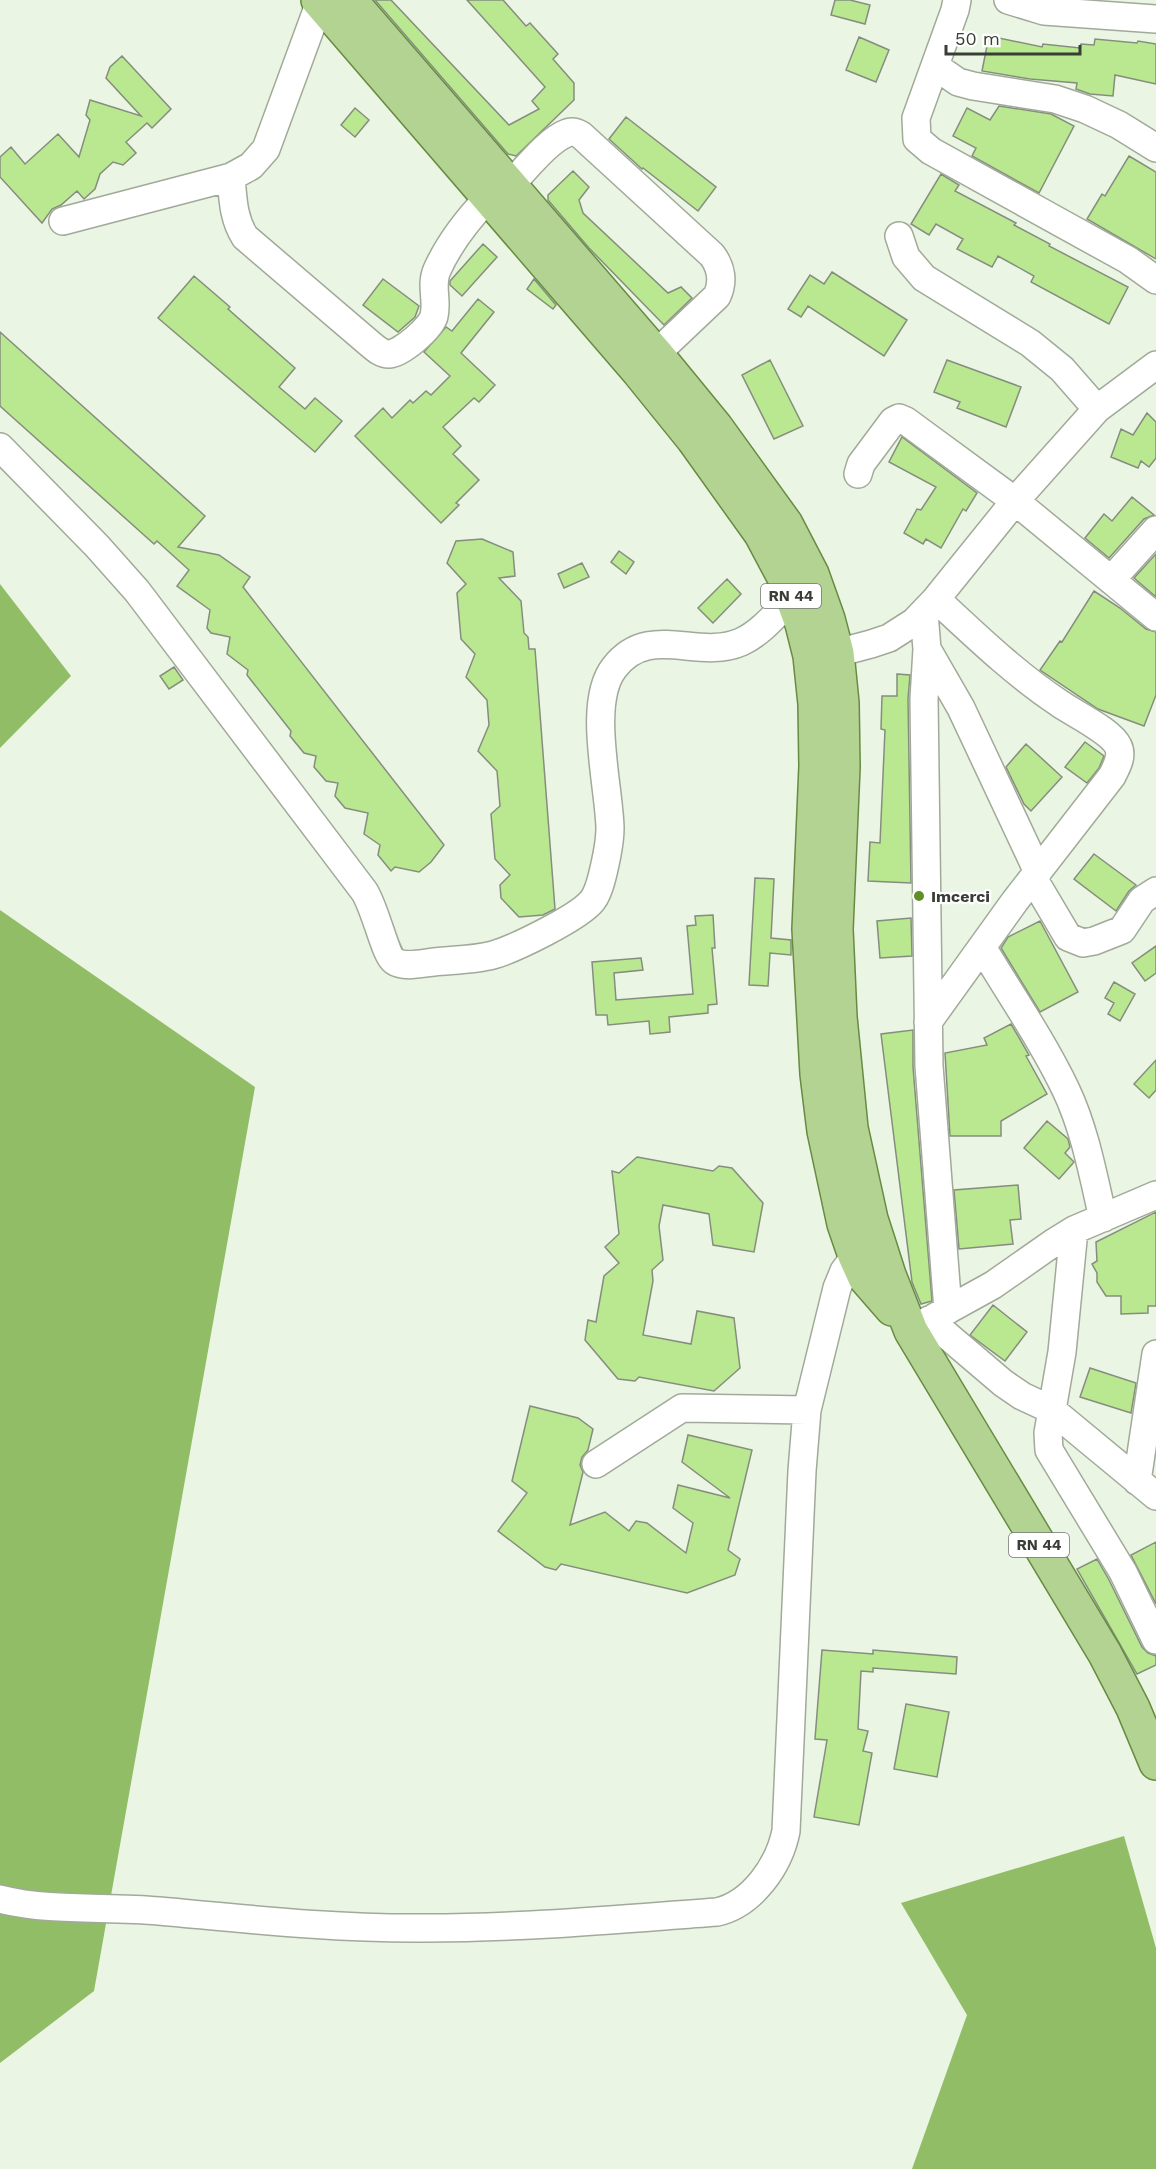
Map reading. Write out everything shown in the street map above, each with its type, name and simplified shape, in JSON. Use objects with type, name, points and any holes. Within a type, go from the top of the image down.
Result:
[{"type":"main road","name":"RN 44","points":[[329,1],[647,363],[716,427],[786,524],[812,574],[828,619],[815,704],[816,766],[809,929],[817,1074],[824,1131],[844,1224],[855,1256],[866,1278],[930,1321]]},
{"type":"main road","name":"RN 44","points":[[647,363],[693,439],[751,519],[774,556],[802,624],[823,655],[842,703],[843,767],[836,929],[844,1073],[851,1128],[871,1219],[888,1275],[930,1321],[1149,1739],[1156,1764]]},
{"type":"street","points":[[957,0],[916,118],[917,139],[931,151],[1128,260],[1156,280]]},
{"type":"street","points":[[1008,0],[1044,11],[1156,19]]},
{"type":"street","points":[[63,222],[231,177],[251,166],[266,149],[329,1]]},
{"type":"street","points":[[935,66],[958,82],[1055,99],[1085,109],[1119,125],[1156,148]]},
{"type":"street","points":[[231,177],[233,209],[238,226],[245,237],[369,343],[381,352],[391,354],[403,349],[432,320],[435,310],[433,278],[467,220],[549,146],[564,135],[575,132],[589,142],[712,255],[720,271],[720,290],[717,296],[647,363]]},
{"type":"street","points":[[898,236],[906,257],[924,278],[1030,344],[1062,369],[1097,409]]},
{"type":"street","points":[[823,655],[889,638],[908,627],[930,606],[1015,501],[1097,409],[1156,365]]},
{"type":"street","points":[[858,474],[861,464],[893,421],[902,419],[922,431],[1015,501],[1156,617]]},
{"type":"street","points":[[0,447],[97,546],[137,591],[364,891],[374,910],[388,954],[398,963],[412,964],[465,959],[505,951],[540,934],[587,906],[599,889],[609,843],[609,810],[601,711],[604,688],[611,672],[626,656],[646,645],[721,647],[741,642],[755,634],[792,598]]},
{"type":"street","points":[[1111,580],[1156,530]]},
{"type":"street","points":[[930,606],[924,709],[928,1022],[932,1111],[930,1321]]},
{"type":"street","points":[[928,1022],[1035,875],[1112,776],[1119,762],[1120,753],[1117,744],[1106,733],[1057,702],[930,606]]},
{"type":"street","points":[[927,649],[961,708],[1035,875],[1068,937],[1083,943],[1122,930],[1142,900],[1156,891]]},
{"type":"street","points":[[982,947],[1047,1053],[1067,1092],[1084,1141],[1103,1218]]},
{"type":"street","points":[[930,1321],[993,1285],[1074,1230],[1156,1196]]},
{"type":"street","points":[[1074,1230],[1062,1352],[1048,1433],[1049,1450],[1123,1572],[1156,1640]]},
{"type":"street","points":[[0,1899],[44,1905],[156,1910],[287,1924],[426,1928],[576,1922],[717,1912],[734,1906],[753,1891],[770,1871],[782,1849],[786,1831],[807,1410],[837,1288],[844,1271],[855,1256]]},
{"type":"street","points":[[930,1321],[1003,1383],[1022,1396],[1052,1410],[1147,1488]]},
{"type":"street","points":[[1147,1488],[1156,1354]]},
{"type":"street","points":[[596,1464],[682,1408],[807,1410]]},
{"type":"green space","points":[[0,584],[71,676],[0,748]]},
{"type":"green space","points":[[0,910],[255,1087],[94,1991],[0,2063]]},
{"type":"green space","points":[[1124,1836],[1156,1948],[1156,2169],[912,2169],[967,2015],[901,1903]]},
{"type":"building","points":[[375,0],[391,0],[509,125],[539,109],[532,101],[545,87],[467,0],[503,0],[526,26],[530,23],[558,54],[553,59],[574,83],[574,100],[516,156],[508,154]]},
{"type":"building","points":[[835,0],[850,0],[870,5],[865,24],[831,15]]},
{"type":"building","points":[[989,36],[1042,47],[1043,44],[1080,48],[1081,44],[1094,45],[1095,39],[1156,44],[1156,84],[1115,75],[1113,96],[1090,94],[1076,89],[1077,83],[1030,79],[982,71]]},
{"type":"building","points":[[859,37],[889,50],[876,82],[846,70]]},
{"type":"building","points":[[122,56],[171,109],[152,128],[147,123],[126,142],[136,153],[123,165],[113,162],[100,174],[95,189],[84,199],[77,191],[61,205],[52,209],[42,223],[0,177],[0,157],[11,147],[25,164],[58,134],[79,157],[90,120],[86,115],[90,100],[141,116],[106,78],[110,67]]},
{"type":"building","points":[[999,106],[1051,114],[1074,126],[1039,193],[972,156],[976,148],[953,136],[967,108],[990,120]]},
{"type":"building","points":[[355,108],[369,120],[355,137],[341,125]]},
{"type":"building","points":[[626,117],[716,187],[698,211],[642,169],[609,139]]},
{"type":"building","points":[[1129,156],[1156,172],[1156,259],[1087,219],[1102,194],[1105,196]]},
{"type":"building","points":[[573,171],[589,187],[579,200],[583,213],[668,293],[681,287],[692,298],[664,325],[589,248],[548,200],[548,195]]},
{"type":"building","points":[[941,174],[959,185],[955,191],[1016,223],[1014,225],[1050,244],[1049,246],[1128,287],[1109,324],[1031,282],[1034,276],[998,256],[992,267],[957,249],[963,239],[936,224],[929,235],[911,224]]},
{"type":"building","points":[[483,244],[497,257],[462,296],[450,285],[450,281]]},
{"type":"building","points":[[832,272],[907,320],[884,356],[808,306],[801,317],[788,309],[810,275],[824,284]]},
{"type":"building","points":[[194,276],[295,368],[279,387],[305,409],[315,398],[342,421],[315,452],[158,318]]},
{"type":"building","points":[[383,279],[419,306],[415,317],[398,332],[363,305]]},
{"type":"building","points":[[534,279],[556,305],[553,309],[527,289]]},
{"type":"building","points":[[478,299],[494,312],[461,353],[495,385],[479,402],[474,398],[443,427],[461,446],[453,454],[479,480],[456,503],[459,505],[441,523],[355,436],[383,408],[392,418],[410,400],[413,403],[426,391],[431,395],[450,376],[424,352],[446,327],[452,331]]},
{"type":"building","points":[[0,332],[205,516],[178,547],[219,555],[250,577],[243,587],[444,845],[431,862],[419,872],[395,867],[391,871],[378,855],[380,845],[364,834],[368,813],[345,808],[335,796],[338,783],[326,781],[314,767],[316,756],[304,753],[290,736],[291,731],[247,675],[248,670],[227,654],[230,637],[211,633],[207,628],[210,610],[177,586],[189,570],[157,541],[154,544],[0,406]]},
{"type":"building","points":[[770,360],[803,426],[774,439],[742,375]]},
{"type":"building","points":[[947,360],[1021,387],[1006,427],[957,408],[960,402],[934,392]]},
{"type":"building","points":[[1147,413],[1156,422],[1156,458],[1149,467],[1141,461],[1138,468],[1111,457],[1121,429],[1133,435]]},
{"type":"building","points":[[902,437],[977,493],[966,511],[963,509],[941,548],[926,539],[923,544],[904,533],[917,509],[921,510],[936,487],[889,462]]},
{"type":"building","points":[[1132,497],[1154,515],[1144,519],[1109,558],[1085,538],[1104,514],[1112,521]]},
{"type":"building","points":[[482,539],[513,552],[515,576],[499,578],[521,601],[524,633],[528,637],[529,649],[535,649],[555,909],[543,915],[519,917],[501,898],[500,885],[510,875],[495,859],[491,814],[500,806],[497,771],[478,751],[489,725],[487,700],[466,677],[475,654],[461,639],[457,593],[466,584],[447,563],[456,541]]},
{"type":"building","points":[[619,551],[634,562],[626,574],[611,562]]},
{"type":"building","points":[[1156,554],[1156,597],[1134,578]]},
{"type":"building","points":[[582,563],[589,577],[564,588],[558,574]]},
{"type":"building","points":[[727,579],[741,594],[713,623],[698,608]]},
{"type":"building","points":[[1094,591],[1146,629],[1156,632],[1156,695],[1144,726],[1098,709],[1040,670],[1060,641],[1062,642]]},
{"type":"building","points":[[174,667],[183,680],[169,689],[160,676]]},
{"type":"building","points":[[897,674],[910,675],[908,699],[911,883],[868,881],[870,842],[880,843],[885,730],[881,729],[882,696],[897,696]]},
{"type":"building","points":[[1085,742],[1104,756],[1099,768],[1087,783],[1065,767]]},
{"type":"building","points":[[1026,744],[1062,777],[1031,811],[1024,804],[1006,767]]},
{"type":"building","points":[[1094,854],[1136,885],[1129,891],[1116,911],[1074,879]]},
{"type":"building","points":[[755,878],[774,879],[771,938],[791,940],[791,955],[770,953],[768,986],[749,985]]},
{"type":"building","points":[[713,915],[715,948],[712,948],[717,1004],[708,1005],[708,1013],[669,1017],[670,1032],[650,1034],[649,1021],[608,1025],[607,1015],[596,1015],[592,962],[641,958],[643,970],[614,973],[616,1000],[693,994],[687,926],[696,925],[695,916]]},
{"type":"building","points":[[911,918],[912,956],[880,958],[877,921]]},
{"type":"building","points":[[1040,921],[1078,992],[1040,1012],[1001,948],[1008,937]]},
{"type":"building","points":[[1156,946],[1156,973],[1145,981],[1132,963]]},
{"type":"building","points":[[1114,982],[1135,994],[1120,1021],[1108,1014],[1114,1003],[1105,998]]},
{"type":"building","points":[[1011,1024],[1029,1055],[1026,1056],[1047,1094],[1001,1121],[1001,1136],[950,1136],[945,1053],[987,1045],[984,1038]]},
{"type":"building","points":[[913,1030],[913,1067],[932,1301],[921,1304],[912,1282],[881,1034]]},
{"type":"building","points":[[1156,1060],[1156,1090],[1149,1098],[1134,1084]]},
{"type":"building","points":[[1047,1121],[1068,1139],[1070,1147],[1065,1153],[1074,1162],[1059,1179],[1024,1148]]},
{"type":"building","points":[[637,1157],[713,1171],[719,1166],[732,1168],[763,1203],[754,1252],[713,1245],[709,1214],[663,1205],[659,1226],[663,1260],[652,1270],[653,1281],[643,1335],[691,1344],[697,1311],[734,1318],[740,1368],[714,1391],[639,1377],[635,1381],[618,1379],[585,1340],[588,1320],[596,1322],[604,1276],[619,1263],[605,1247],[619,1234],[612,1171],[619,1173]]},
{"type":"building","points":[[1018,1185],[1021,1219],[1010,1220],[1013,1244],[959,1249],[954,1190]]},
{"type":"building","points":[[1156,1212],[1156,1306],[1148,1306],[1148,1313],[1121,1314],[1121,1296],[1106,1296],[1097,1282],[1097,1273],[1092,1264],[1097,1261],[1096,1242]]},
{"type":"building","points":[[993,1305],[1027,1332],[1005,1361],[970,1335]]},
{"type":"building","points":[[1090,1368],[1136,1383],[1131,1413],[1080,1397]]},
{"type":"building","points":[[530,1406],[578,1418],[593,1429],[588,1450],[582,1457],[580,1465],[583,1472],[570,1525],[605,1512],[629,1531],[636,1521],[647,1523],[686,1553],[693,1523],[673,1508],[678,1485],[730,1498],[682,1462],[688,1435],[752,1450],[728,1550],[740,1559],[735,1575],[687,1593],[561,1564],[556,1570],[545,1567],[498,1531],[527,1493],[512,1481]]},
{"type":"building","points":[[1156,1542],[1156,1604],[1131,1555]]},
{"type":"building","points":[[1097,1559],[1142,1647],[1148,1653],[1156,1656],[1156,1665],[1137,1674],[1077,1569]]},
{"type":"building","points":[[822,1650],[873,1654],[873,1650],[957,1657],[956,1674],[873,1668],[873,1672],[861,1671],[858,1729],[868,1731],[863,1751],[872,1753],[859,1825],[814,1817],[827,1740],[815,1739]]},
{"type":"building","points":[[906,1704],[949,1712],[937,1777],[894,1769]]},
{"type":"place","name":"Imcerci","points":[[919,896]]}]
